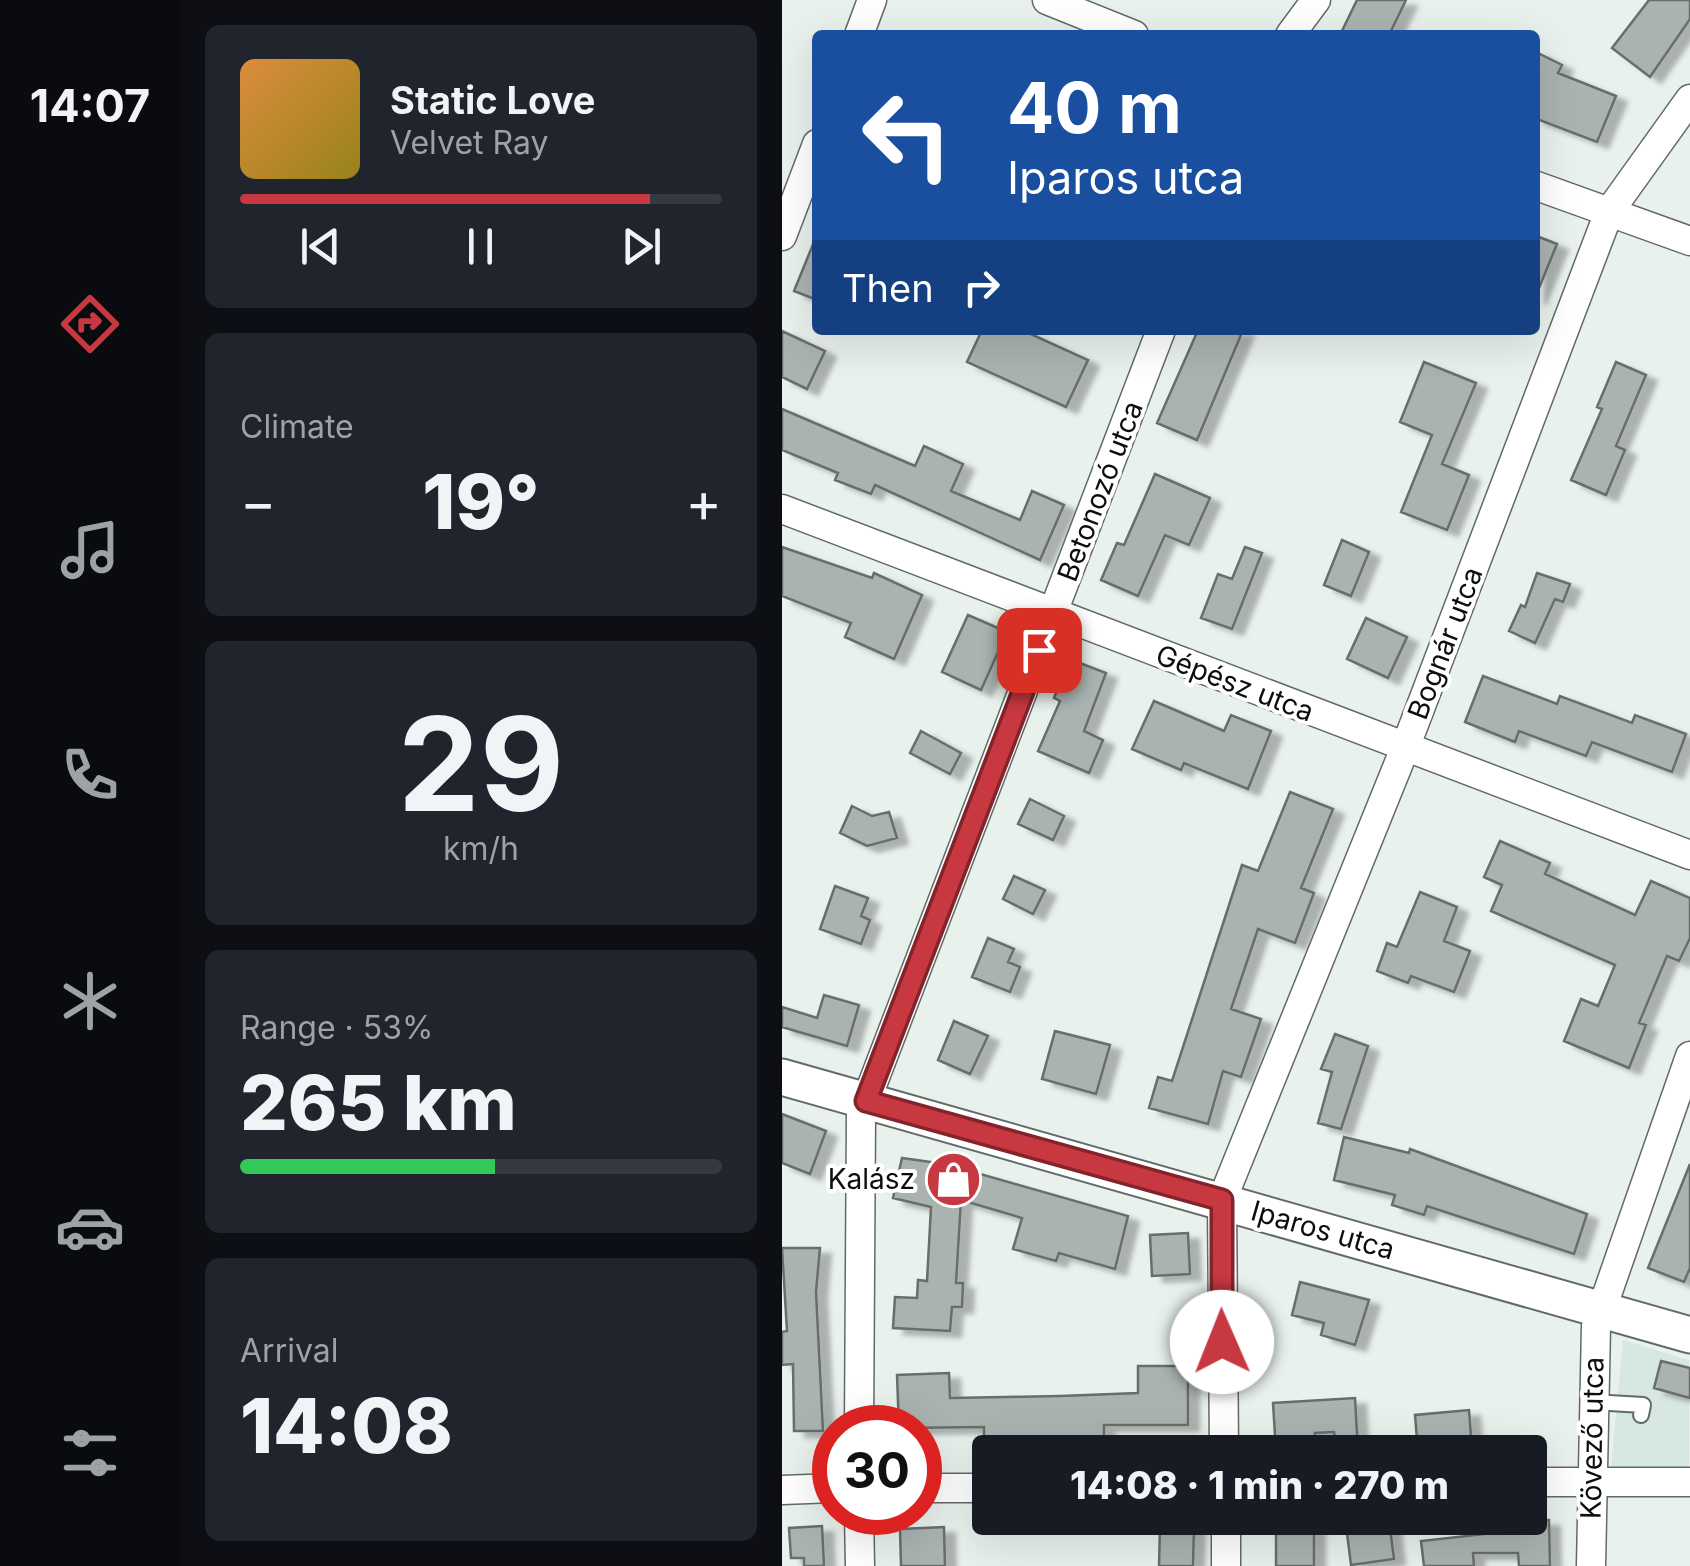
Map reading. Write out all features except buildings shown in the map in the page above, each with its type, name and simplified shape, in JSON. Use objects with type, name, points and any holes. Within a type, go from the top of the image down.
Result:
[{"type":"street","points":[[861,30],[872,0]]},
{"type":"street","points":[[1047,0],[1122,30]]},
{"type":"street","points":[[1294,30],[1316,0]]},
{"type":"street","name":"Bognár utca","points":[[1222,1200],[1405,748],[1609,212],[1690,99]]},
{"type":"street","points":[[782,236],[812,157]]},
{"type":"street","points":[[1540,187],[1690,240]]},
{"type":"street","name":"Betonozó utca","points":[[859,1405],[860,1128],[866,1101],[1160,335]]},
{"type":"street","name":"Gépész utca","points":[[782,509],[1690,855]]},
{"type":"street","name":"Kövező utca","points":[[1591,1566],[1592,1402],[1600,1310],[1690,1056]]},
{"type":"street","name":"Iparos utca","points":[[782,1077],[1690,1335]]},
{"type":"street","points":[[1222,1200],[1224,1435]]},
{"type":"street","points":[[1547,1482],[1690,1482]]},
{"type":"street","points":[[942,1488],[972,1488]]},
{"type":"street","points":[[782,1490],[812,1489]]},
{"type":"street","points":[[859,1535],[860,1566]]},
{"type":"street","points":[[1226,1535],[1226,1566]]},
{"type":"lane","points":[[1592,1402],[1644,1406],[1641,1415]]},
{"type":"shaded area","points":[[1623,1340],[1689,1360],[1689,1469],[1611,1468]]},
{"type":"place","name":"Kalász","points":[[954,1179]]},
{"type":"route","points":[[1039,650],[866,1101],[1222,1200],[1222,1342]]}]
